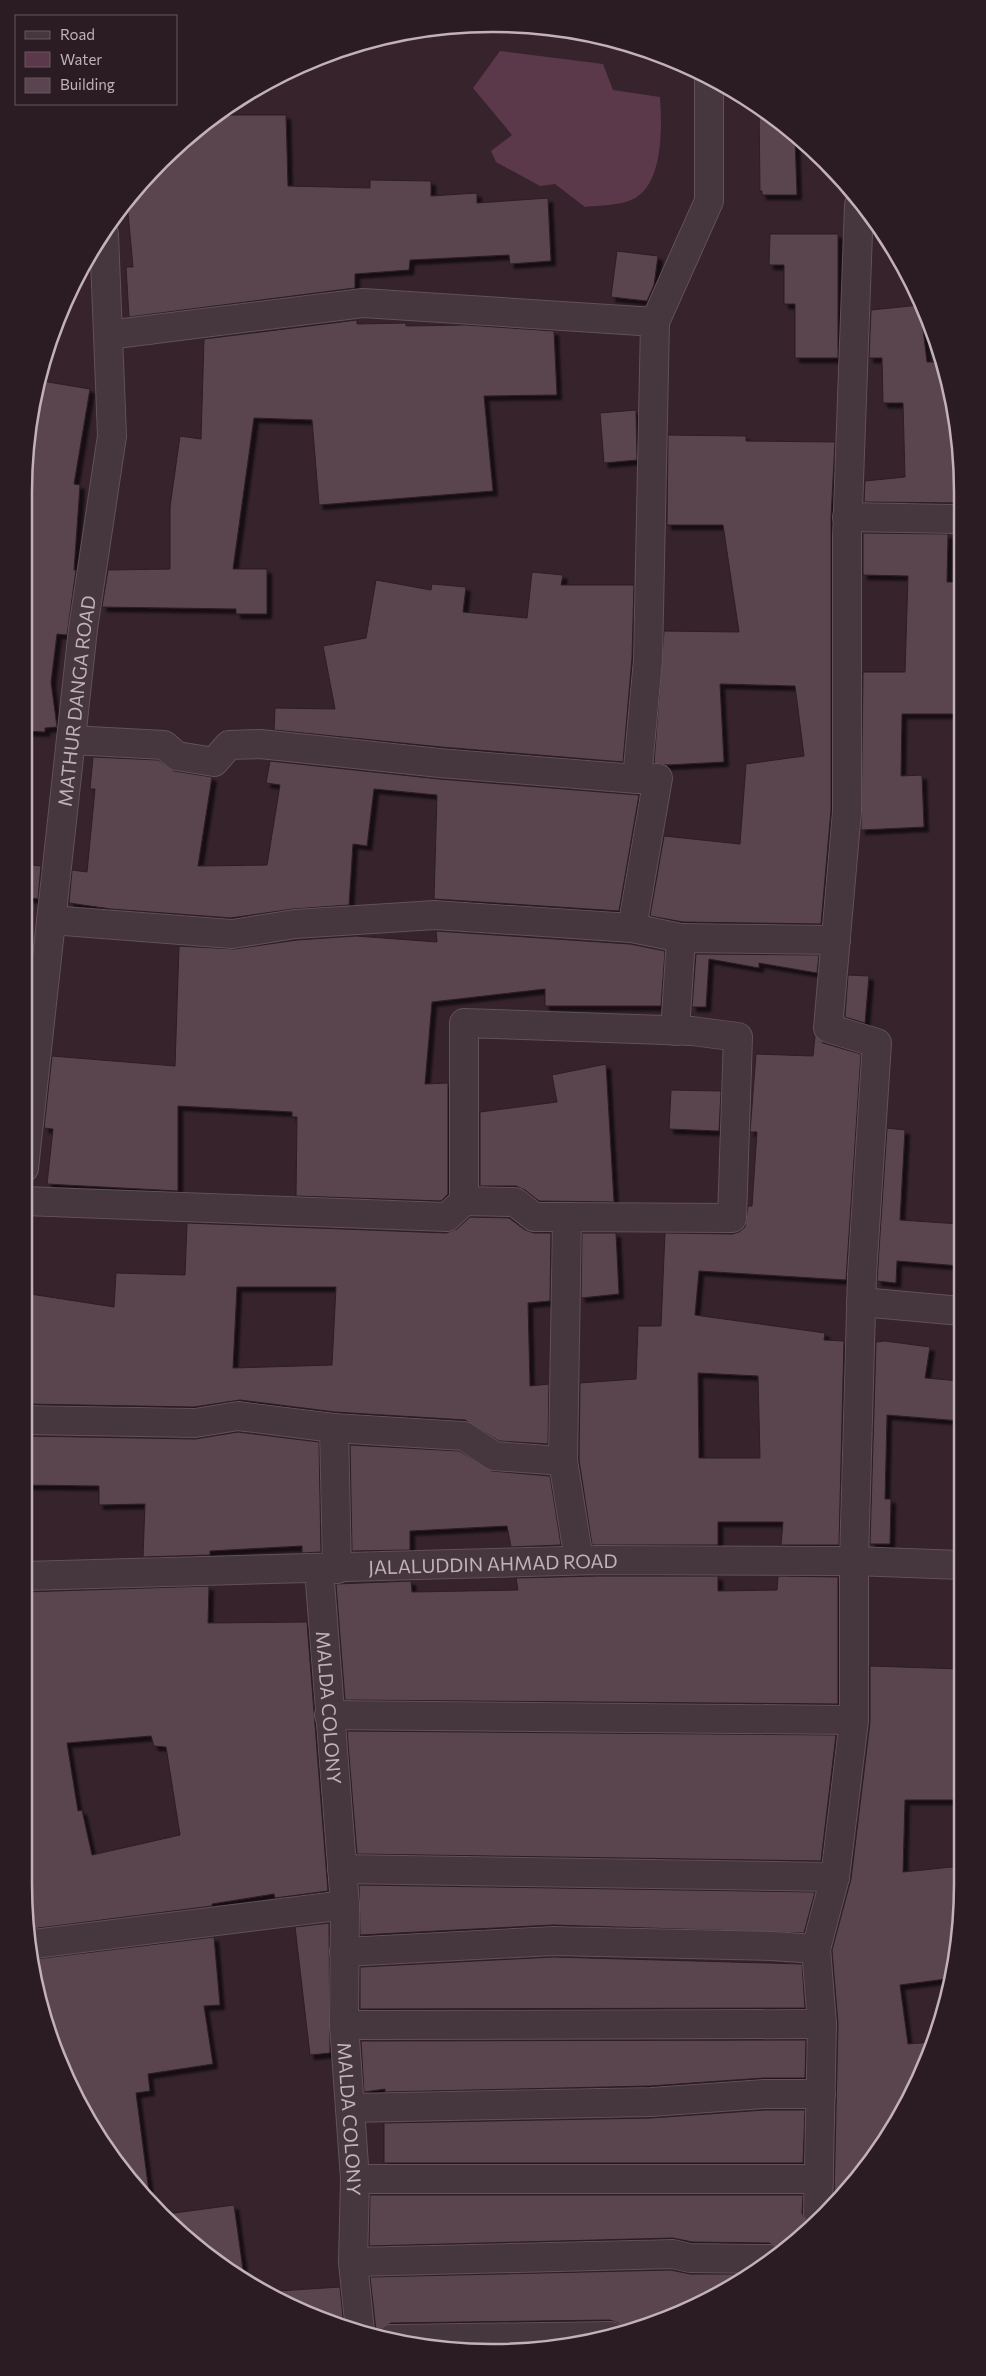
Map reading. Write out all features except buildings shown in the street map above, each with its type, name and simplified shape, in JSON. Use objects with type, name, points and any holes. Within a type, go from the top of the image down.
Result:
[{"type":"street","points":[[637,778],[648,659],[655,322],[709,201],[709,86]]},
{"type":"street","points":[[818,2210],[822,2024],[816,1949],[834,1877],[854,1720],[854,1561],[861,1302],[877,1043],[828,1028],[847,811],[847,517],[859,214]]},
{"type":"street","name":"MATHUR DANGA ROAD","points":[[32,1095],[84,629],[112,436],[104,246]]},
{"type":"street","points":[[108,335],[363,303],[655,322]]},
{"type":"street","points":[[847,517],[954,520]]},
{"type":"street","points":[[71,740],[164,745],[177,756],[214,762],[229,745],[260,744],[440,763],[658,778],[632,928]]},
{"type":"street","points":[[51,920],[232,934],[295,924],[435,915],[632,928],[680,938],[836,940]]},
{"type":"street","points":[[675,1030],[680,938]]},
{"type":"street","points":[[32,1201],[447,1217],[464,1201],[515,1202],[534,1217],[732,1218],[738,1037],[675,1030],[464,1023],[464,1201]]},
{"type":"street","points":[[567,1217],[563,1461],[579,1560]]},
{"type":"street","points":[[861,1302],[954,1310]]},
{"type":"street","points":[[32,1420],[195,1423],[238,1416],[334,1428],[464,1436],[494,1456],[563,1461]]},
{"type":"street","name":"MALDA COLONY","points":[[334,1428],[328,1569],[329,1715],[345,1905],[344,2025],[355,2179],[353,2262],[359,2323]]},
{"type":"street","name":"JALALUDDIN AHMAD ROAD","points":[[32,1576],[328,1569],[579,1560],[854,1561],[954,1565]]},
{"type":"street","points":[[329,1715],[854,1720]]},
{"type":"street","points":[[342,1869],[834,1877]]},
{"type":"street","points":[[36,1944],[345,1905]]},
{"type":"street","points":[[344,1952],[553,1941],[772,1946],[816,1949]]},
{"type":"street","points":[[344,2025],[822,2024]]},
{"type":"street","points":[[350,2108],[651,2102],[764,2094],[821,2094]]},
{"type":"street","points":[[355,2179],[820,2179]]},
{"type":"street","points":[[353,2262],[673,2254],[690,2258],[759,2259]]},
{"type":"street","points":[[424,2339],[574,2336]]},
{"type":"water","points":[[500,51],[603,64],[613,90],[660,97],[659,154],[650,182],[642,193],[631,200],[620,203],[585,207],[555,184],[540,186],[496,162],[491,151],[512,135],[473,88]]}]
